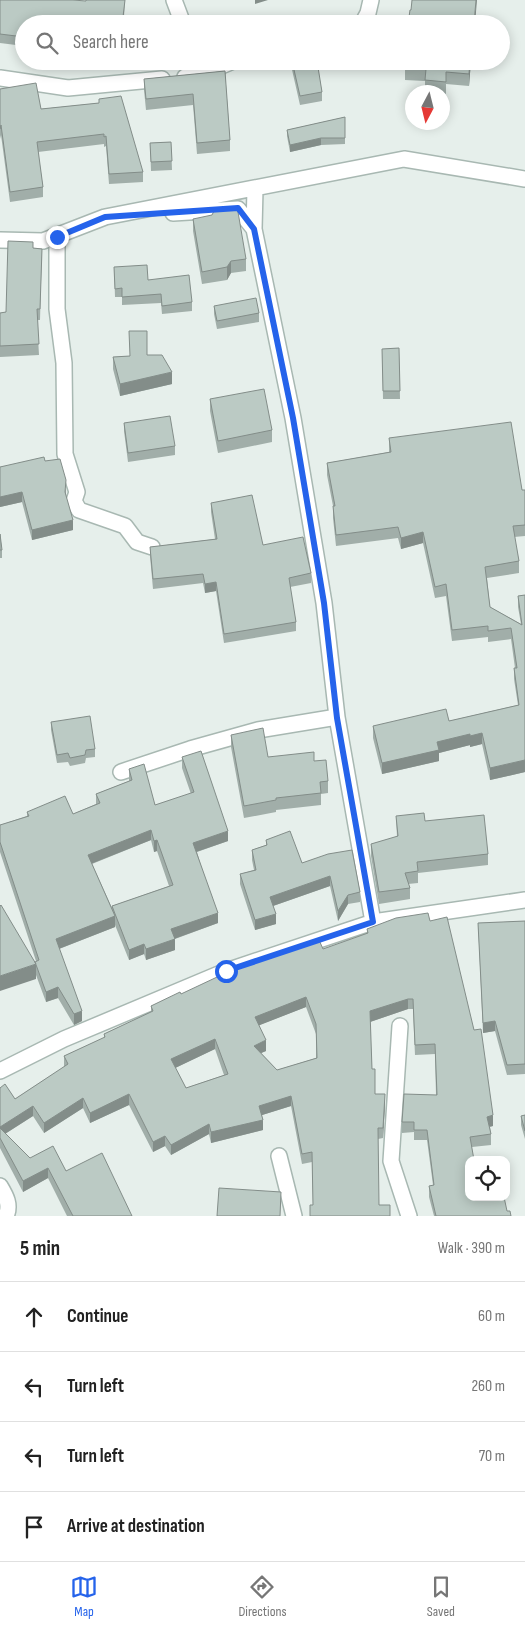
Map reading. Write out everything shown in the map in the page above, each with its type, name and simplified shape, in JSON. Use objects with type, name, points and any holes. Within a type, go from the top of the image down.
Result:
[{"type":"street","points":[[174,0],[180,15]]},
{"type":"street","points":[[367,15],[371,0]]},
{"type":"street","points":[[0,78],[68,88],[185,70]]},
{"type":"street","points":[[0,240],[43,241],[105,217],[404,159],[525,179]]},
{"type":"street","points":[[255,189],[254,229],[293,418],[324,603],[337,718],[373,922]]},
{"type":"street","points":[[105,217],[238,208],[254,229]]},
{"type":"street","points":[[57,237],[57,309],[64,363],[65,454],[77,492],[74,501],[79,510],[125,526],[137,542],[152,547]]},
{"type":"street","points":[[120,772],[190,749],[258,730],[337,718]]},
{"type":"street","points":[[0,1071],[64,1039],[226,971],[373,922],[525,900]]},
{"type":"street","points":[[400,1026],[391,1161],[409,1216]]},
{"type":"street","points":[[279,1156],[294,1216]]},
{"type":"street","points":[[0,1186],[6,1196],[9,1209],[6,1216]]},
{"type":"building","points":[[0,0],[125,0],[123,15],[15,15],[15,36],[0,34]]},
{"type":"building","points":[[412,0],[476,0],[475,15],[409,15]]},
{"type":"building","points":[[294,70],[318,70],[322,92],[300,96]]},
{"type":"building","points":[[426,70],[469,70],[469,74],[446,72],[446,82],[425,80]]},
{"type":"building","points":[[225,71],[230,140],[197,143],[193,94],[146,99],[144,79]]},
{"type":"building","points":[[36,83],[41,109],[99,103],[99,99],[121,96],[143,172],[109,174],[106,136],[104,137],[104,134],[37,142],[43,187],[10,192],[1,125],[0,129],[0,89]]},
{"type":"building","points":[[345,117],[345,138],[321,138],[290,145],[287,130]]},
{"type":"building","points":[[171,142],[172,161],[151,162],[150,143]]},
{"type":"building","points":[[235,208],[238,212],[246,259],[231,261],[227,267],[202,272],[193,219],[212,215],[214,211]]},
{"type":"building","points":[[8,241],[33,242],[33,248],[42,249],[40,309],[37,309],[39,344],[0,346],[0,313],[6,312]]},
{"type":"building","points":[[147,265],[148,280],[189,275],[192,302],[162,306],[161,294],[122,297],[122,288],[115,289],[114,267]]},
{"type":"building","points":[[256,298],[259,313],[217,321],[214,306]]},
{"type":"building","points":[[129,331],[147,331],[147,355],[162,355],[172,372],[120,384],[113,357],[130,356]]},
{"type":"building","points":[[399,348],[400,391],[383,391],[382,349]]},
{"type":"building","points":[[264,389],[272,430],[218,441],[210,399]]},
{"type":"building","points":[[170,416],[175,446],[128,453],[124,423]]},
{"type":"building","points":[[511,422],[522,490],[525,490],[525,525],[513,526],[519,561],[485,567],[490,607],[522,625],[518,596],[525,595],[525,760],[490,768],[482,733],[437,742],[439,750],[382,763],[373,726],[446,709],[449,721],[519,705],[514,668],[517,668],[511,628],[488,631],[488,626],[452,630],[446,584],[435,587],[423,532],[401,538],[398,527],[336,535],[333,506],[335,506],[327,463],[391,452],[389,438]]},
{"type":"building","points":[[44,457],[45,461],[60,459],[66,480],[65,492],[73,520],[32,530],[22,492],[0,497],[0,467]]},
{"type":"building","points":[[252,495],[263,545],[303,537],[311,573],[289,578],[296,622],[224,634],[216,582],[205,584],[203,574],[153,579],[150,547],[217,539],[211,503]]},
{"type":"building","points":[[0,534],[2,550],[0,550]]},
{"type":"building","points":[[90,716],[95,749],[86,750],[85,755],[70,758],[68,753],[57,755],[51,722]]},
{"type":"building","points":[[263,728],[268,757],[314,752],[314,761],[326,760],[328,781],[320,782],[321,793],[276,798],[276,800],[244,806],[231,735]]},
{"type":"building","points":[[201,751],[228,831],[193,843],[218,913],[171,929],[175,939],[146,949],[144,944],[129,950],[112,906],[173,885],[157,840],[154,841],[151,830],[88,855],[115,916],[56,939],[82,1011],[74,1014],[58,987],[46,992],[35,962],[39,960],[0,842],[0,825],[29,816],[27,812],[65,796],[73,814],[100,803],[96,794],[132,780],[129,769],[144,764],[155,805],[194,792],[182,757]]},
{"type":"building","points":[[424,813],[425,821],[484,815],[488,854],[417,862],[418,871],[405,873],[410,888],[379,892],[371,844],[398,836],[396,816]]},
{"type":"building","points":[[290,831],[302,863],[328,854],[352,850],[360,892],[348,895],[338,911],[330,876],[270,897],[276,914],[255,920],[240,874],[256,870],[252,850],[267,845],[266,840]]},
{"type":"building","points":[[0,906],[36,964],[0,976]]},
{"type":"building","points":[[428,913],[430,921],[447,917],[474,1030],[481,1029],[493,1115],[487,1117],[491,1134],[470,1137],[473,1156],[465,1156],[465,1201],[505,1201],[507,1211],[510,1211],[511,1216],[436,1216],[429,1186],[434,1185],[427,1130],[414,1130],[414,1122],[402,1122],[404,1094],[437,1095],[435,1044],[415,1045],[413,999],[370,1011],[372,1069],[375,1069],[375,1094],[385,1094],[383,1128],[378,1128],[379,1205],[390,1205],[390,1216],[310,1216],[310,1205],[313,1205],[312,1152],[302,1154],[291,1096],[259,1106],[263,1120],[211,1132],[209,1124],[171,1145],[165,1136],[153,1142],[129,1094],[90,1113],[83,1098],[44,1123],[33,1106],[0,1127],[0,1088],[5,1084],[15,1099],[68,1064],[64,1056],[105,1037],[104,1034],[153,1011],[151,1006],[232,970],[319,940],[323,949],[368,933],[367,929],[396,918]],"holes":[[[306,997],[316,1024],[317,1058],[277,1070],[254,1046],[266,1040],[255,1017]],[[215,1039],[228,1074],[186,1088],[171,1059]]]},
{"type":"building","points":[[525,921],[525,1064],[507,1065],[495,1021],[483,1023],[478,923]]},
{"type":"building","points":[[525,1115],[525,1131],[521,1116]]},
{"type":"building","points":[[0,1128],[30,1158],[53,1146],[66,1171],[102,1153],[132,1216],[73,1216],[48,1168],[23,1181],[0,1138]]},
{"type":"building","points":[[219,1188],[281,1192],[280,1216],[217,1216]]},
{"type":"route","points":[[57,237],[105,217],[238,208],[254,229],[293,418],[324,603],[337,718],[373,922],[226,971]]}]
